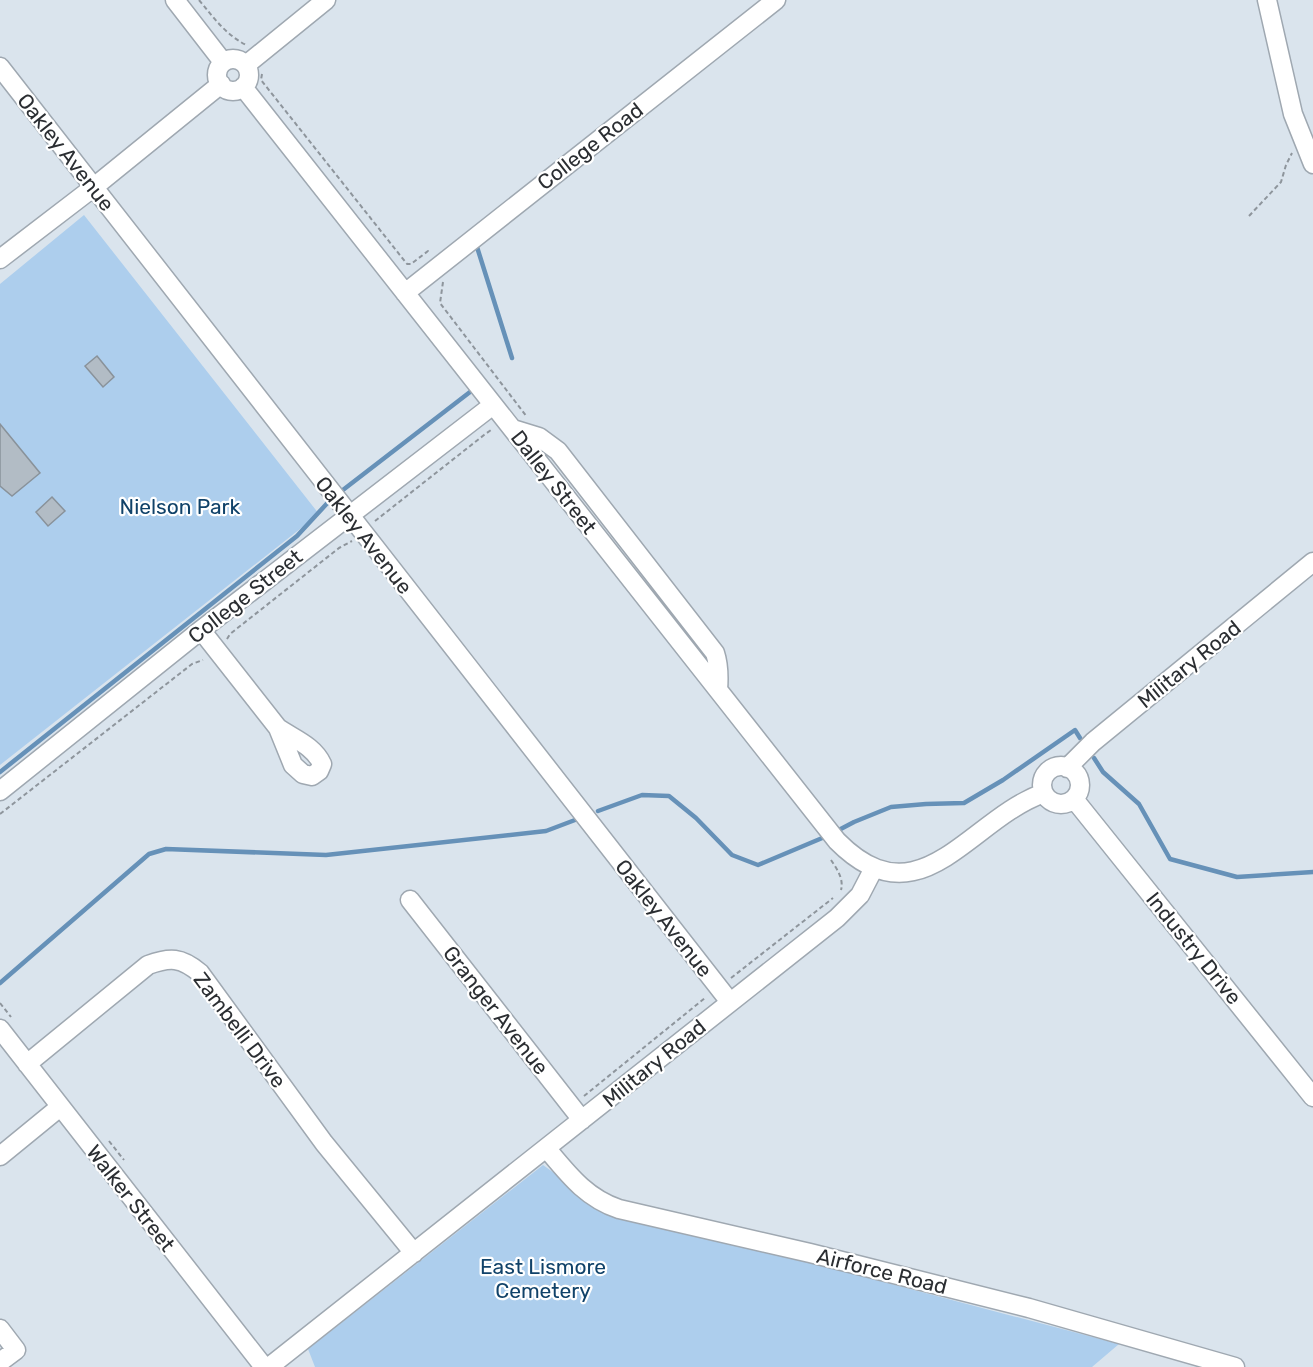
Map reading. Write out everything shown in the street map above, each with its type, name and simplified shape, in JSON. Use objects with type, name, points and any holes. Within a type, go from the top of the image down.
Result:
[{"type":"street","points":[[175,0],[223,62]]},
{"type":"street","points":[[251,61],[233,59],[223,62],[217,75],[220,84],[229,90],[243,87],[248,79],[251,61],[326,0]]},
{"type":"street","name":"College Road","points":[[405,293],[776,0]]},
{"type":"street","points":[[1267,0],[1293,114],[1309,139],[1313,164]]},
{"type":"street","name":"Oakley Avenue","points":[[0,67],[730,1002]]},
{"type":"street","points":[[0,259],[94,187],[220,84]]},
{"type":"street","name":"Dalley Street","points":[[243,87],[837,841],[861,862],[874,868]]},
{"type":"street","name":"College Street","points":[[0,791],[201,630],[350,516],[483,392]]},
{"type":"street","name":"Military Road","points":[[1067,768],[1093,742],[1313,562]]},
{"type":"street","points":[[201,630],[278,728]]},
{"type":"street","points":[[1055,767],[1067,768],[1079,779],[1079,789],[1074,799],[1069,802],[1058,804],[1052,802],[1044,793],[1042,787],[1045,775],[1055,767]]},
{"type":"street","points":[[874,868],[887,872],[904,873],[934,866],[1012,808],[1044,793]]},
{"type":"street","name":"Industry Drive","points":[[1074,799],[1313,1097]]},
{"type":"street","name":"Military Road","points":[[269,1367],[837,918],[860,895],[874,868]]},
{"type":"street","name":"Granger Avenue","points":[[410,900],[582,1120]]},
{"type":"street","name":"Zambelli Drive","points":[[27,1064],[148,965],[163,959],[177,959],[190,964],[200,972],[324,1143],[414,1253]]},
{"type":"street","name":"Walker Street","points":[[0,1029],[264,1367]]},
{"type":"street","points":[[0,1156],[60,1107]]},
{"type":"street","name":"Airforce Road","points":[[547,1149],[578,1185],[591,1196],[619,1209],[810,1253],[1018,1305],[1235,1367]]},
{"type":"street","points":[[0,1329],[16,1350],[0,1362]]},
{"type":"path","points":[[199,0],[223,30],[232,38],[248,46],[251,61],[264,66],[261,80],[407,264],[411,264],[428,251],[430,254]]},
{"type":"path","points":[[1249,216],[1281,182],[1290,155],[1309,139]]},
{"type":"path","points":[[373,525],[375,521],[491,430]]},
{"type":"path","points":[[225,643],[230,634],[339,548],[352,541]]},
{"type":"path","points":[[0,814],[192,664],[208,657]]},
{"type":"path","points":[[729,980],[837,895],[843,885],[831,860]]},
{"type":"path","points":[[578,1100],[708,996]]},
{"type":"path","points":[[104,1134],[126,1162]]},
{"type":"green space","name":"Nielson Park","points":[[84,215],[319,514],[0,765],[0,284]]},
{"type":"green space","name":"East Lismore Cemetery","points":[[543,1165],[603,1208],[1119,1344],[1092,1367],[315,1367],[308,1349]]},
{"type":"building","points":[[97,356],[114,377],[103,387],[85,366]]},
{"type":"building","points":[[0,424],[40,473],[12,496],[0,486]]},
{"type":"building","points":[[52,497],[65,511],[48,526],[36,512]]},
{"type":"waterway","points":[[477,247],[512,358]]},
{"type":"waterway","points":[[339,493],[470,392]]},
{"type":"waterway","points":[[0,772],[297,536],[332,498]]},
{"type":"waterway","points":[[835,832],[891,807],[964,803],[1003,780],[1075,730],[1080,738]]},
{"type":"waterway","points":[[1094,758],[1103,772],[1139,804],[1170,859],[1237,877],[1313,872]]},
{"type":"waterway","points":[[598,811],[642,795],[669,796],[696,818],[732,855],[758,865],[827,836]]},
{"type":"waterway","points":[[0,983],[149,854],[166,849],[326,855],[546,831],[575,820]]}]
